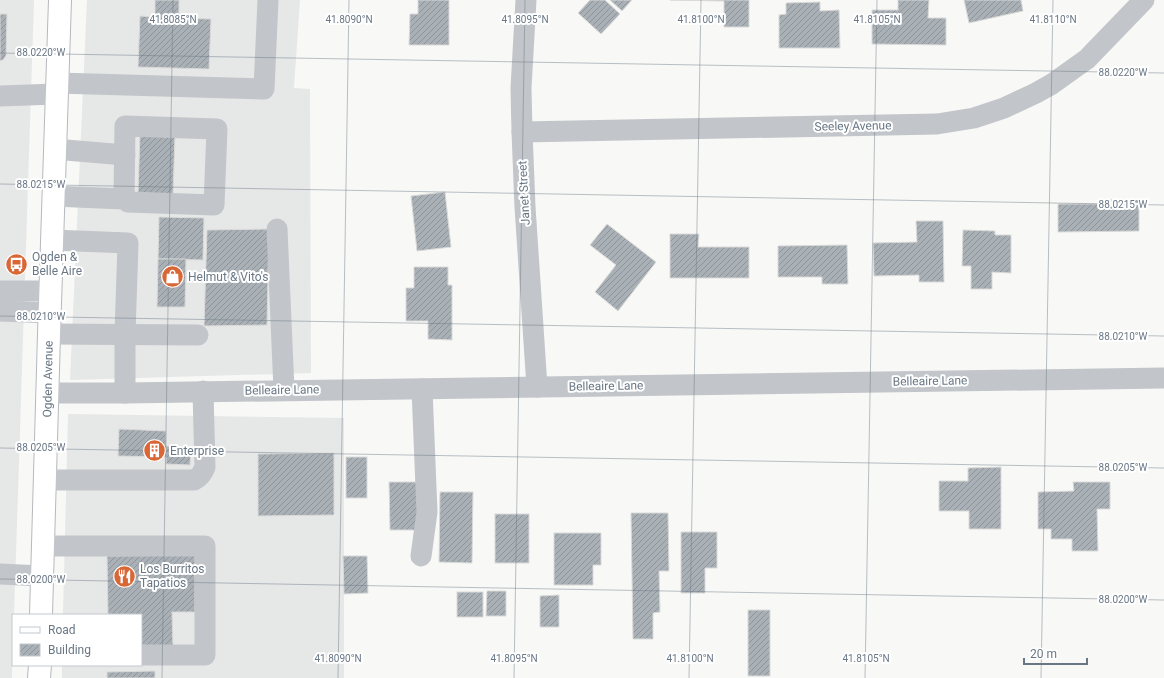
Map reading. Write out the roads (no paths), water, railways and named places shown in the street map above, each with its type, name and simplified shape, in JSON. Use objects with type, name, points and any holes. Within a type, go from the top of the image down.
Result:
[{"type":"main road","name":"Ogden Avenue","points":[[41,614],[54,149],[60,0]]},
{"type":"main road","points":[[39,678],[40,666]]},
{"type":"street","points":[[0,96],[56,89],[264,89],[268,0]]},
{"type":"street","name":"Janet Street","points":[[526,0],[521,88],[524,207],[537,387]]},
{"type":"street","name":"Seeley Avenue","points":[[522,132],[937,124],[974,118],[1004,108],[1052,84],[1087,59],[1144,0]]},
{"type":"street","points":[[53,196],[124,199],[128,202],[214,205],[217,129],[125,126],[124,199]]},
{"type":"street","points":[[54,149],[125,155]]},
{"type":"street","points":[[278,229],[284,390]]},
{"type":"street","points":[[52,240],[128,243],[125,393]]},
{"type":"street","points":[[0,291],[50,291]]},
{"type":"street","points":[[0,312],[49,324],[125,334],[198,336]]},
{"type":"street","name":"Belleaire Lane","points":[[47,393],[1164,378]]},
{"type":"street","points":[[421,556],[427,512],[422,389]]},
{"type":"street","points":[[45,480],[194,480],[198,478],[202,474],[205,467],[203,391]]},
{"type":"street","points":[[44,546],[205,546],[204,655],[142,655]]},
{"type":"street","points":[[0,574],[42,576]]},
{"type":"place","name":"Ogden & Belle Aire","points":[[17,264]]},
{"type":"place","name":"Helmut & Vito's","points":[[172,277]]},
{"type":"place","name":"Enterprise","points":[[154,451]]},
{"type":"place","name":"Los Burritos Tapatios","points":[[125,576]]}]
